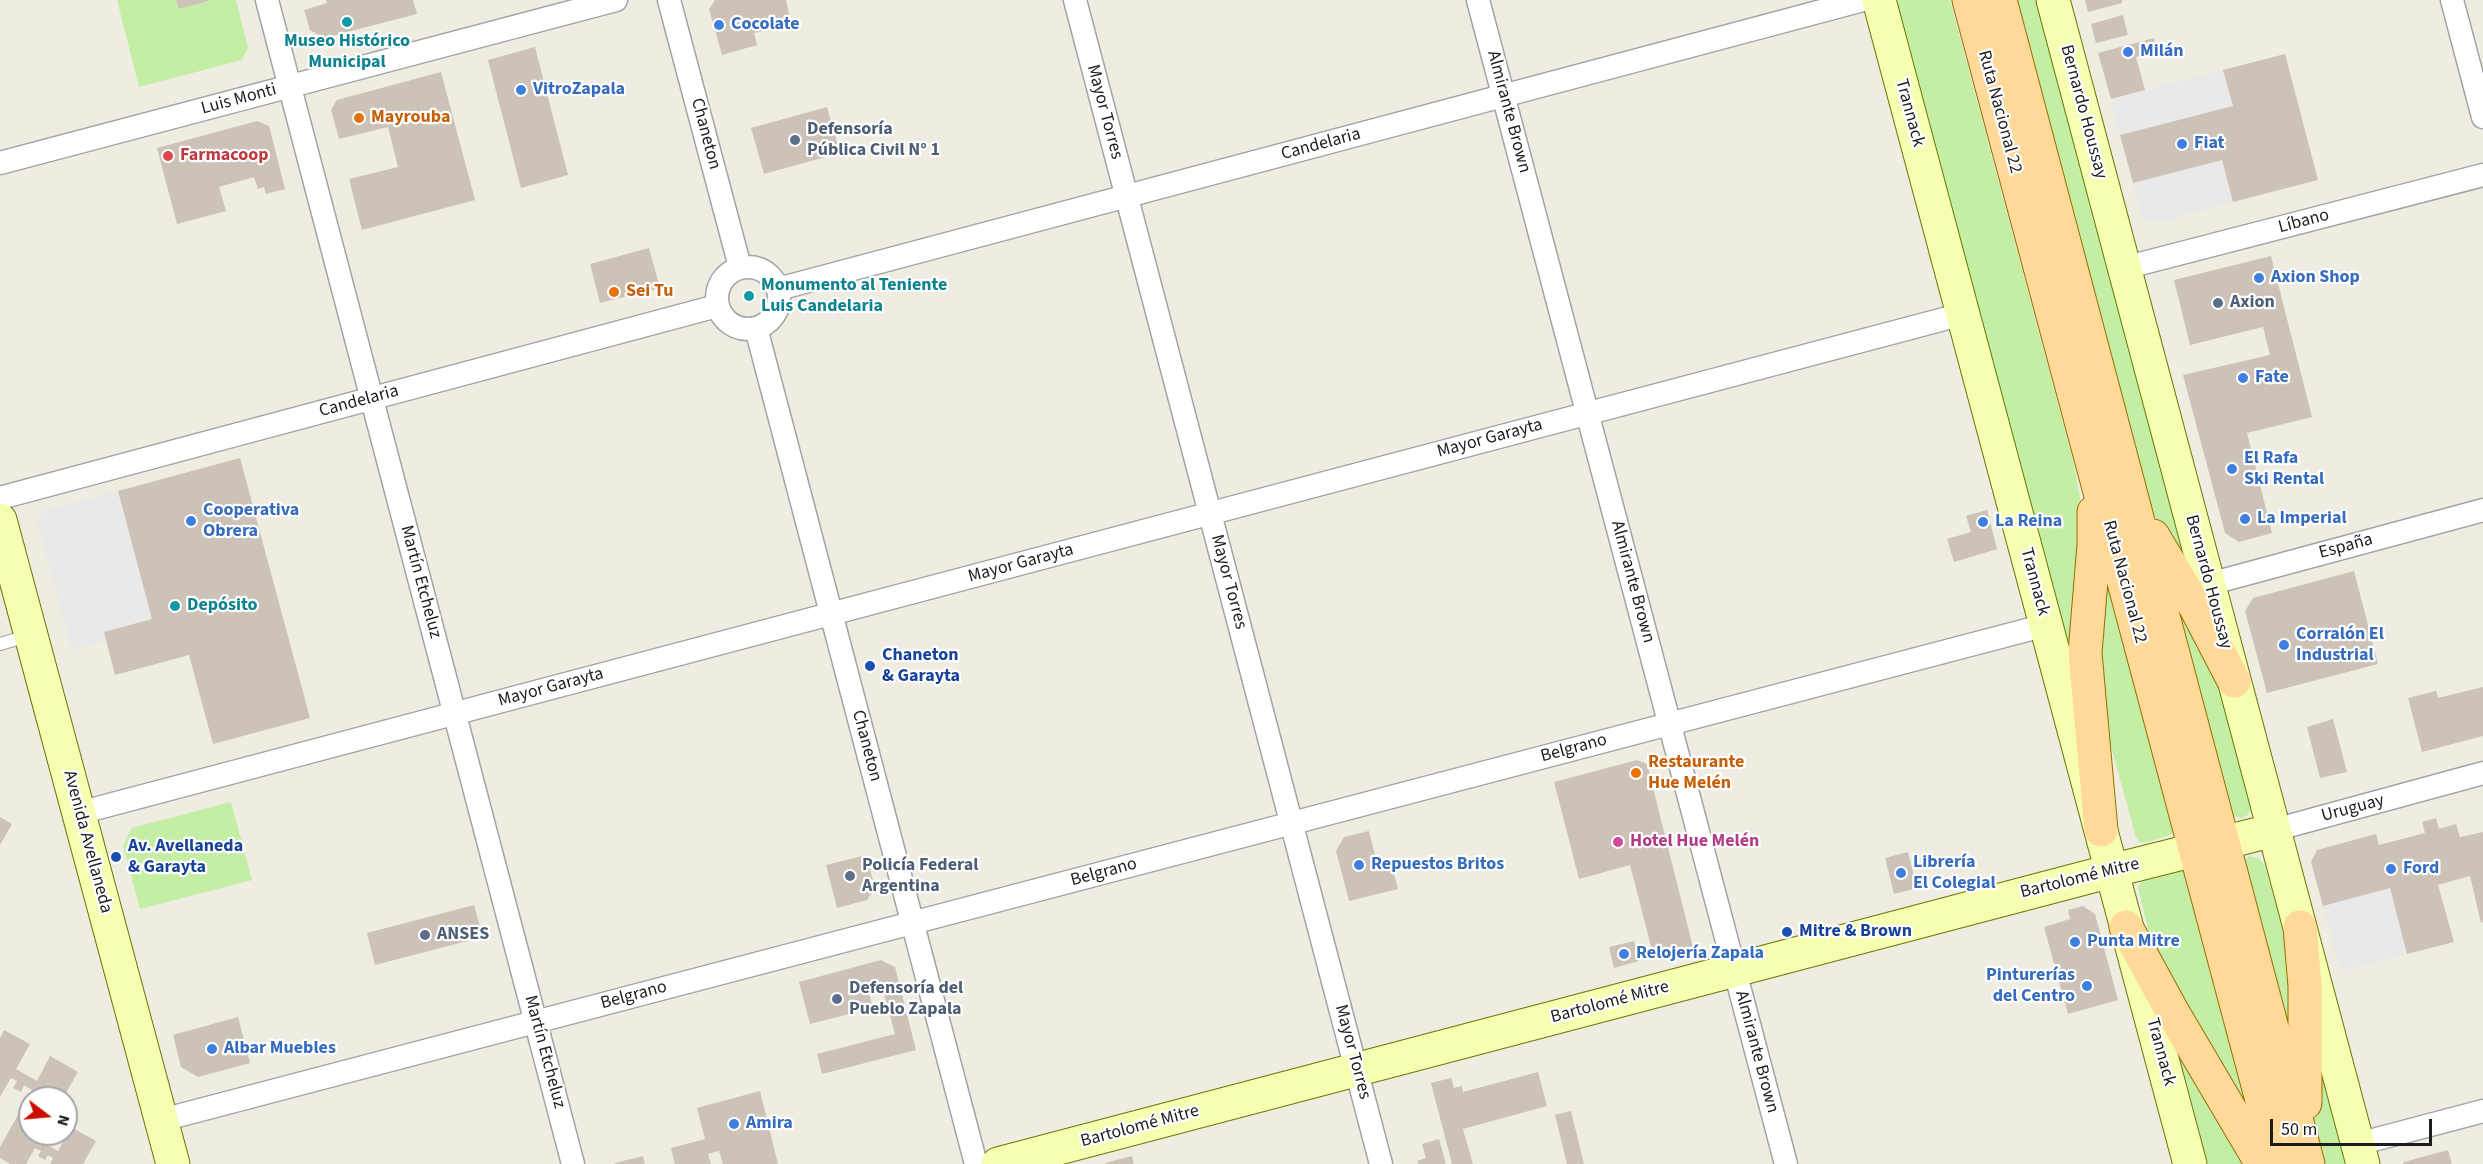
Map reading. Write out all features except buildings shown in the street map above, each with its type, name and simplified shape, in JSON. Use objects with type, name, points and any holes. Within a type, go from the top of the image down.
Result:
[{"type":"main road","name":"Ruta Nacional 22","points":[[1969,0],[2088,445],[2209,847],[2310,1164]]},
{"type":"main road","name":"Ruta Nacional 22","points":[[2001,0],[2133,503],[2280,1164]]},
{"type":"main road","points":[[2088,445],[2094,545],[2085,653],[2101,830]]},
{"type":"main road","points":[[2133,503],[2195,606],[2234,681]]},
{"type":"main road","points":[[2126,927],[2161,992],[2262,1164]]},
{"type":"main road","points":[[2300,927],[2305,986],[2304,1096],[2310,1164]]},
{"type":"street","name":"Martín Etcheluz","points":[[267,0],[573,1164]]},
{"type":"street","name":"Luis Monti","points":[[0,163],[616,0]]},
{"type":"street","name":"Chaneton","points":[[669,0],[740,267]]},
{"type":"street","name":"Mayor Torres","points":[[1075,0],[1381,1164]]},
{"type":"street","name":"Almirante Brown","points":[[1478,0],[1786,1164]]},
{"type":"street","name":"Candelaria","points":[[778,290],[1504,96],[1805,7],[1863,0]]},
{"type":"street","name":"Trannack","points":[[1879,0],[2190,1164]]},
{"type":"street","name":"Bernardo Houssay","points":[[2053,0],[2360,1154]]},
{"type":"street","points":[[2452,0],[2483,117]]},
{"type":"street","name":"Líbano","points":[[2124,268],[2483,175]]},
{"type":"street","points":[[740,267],[759,268],[768,273],[778,290],[777,309],[765,324],[756,328],[746,329],[728,322],[717,306],[718,286],[724,278],[740,267]]},
{"type":"street","name":"Candelaria","points":[[0,498],[717,306]]},
{"type":"street","name":"Mayor Garayta","points":[[79,813],[1963,314]]},
{"type":"street","name":"Chaneton","points":[[756,328],[976,1164]]},
{"type":"street","name":"España","points":[[2209,584],[2483,510]]},
{"type":"street","name":"Avenida Avellaneda","points":[[0,520],[173,1164]]},
{"type":"street","name":"Belgrano","points":[[162,1120],[2046,625]]},
{"type":"street","name":"Uruguay","points":[[2209,847],[2483,773]]},
{"type":"street","name":"Bartolomé Mitre","points":[[998,1164],[2112,870],[2209,847]]},
{"type":"street","points":[[2360,1154],[2483,1111]]},
{"type":"lane","points":[[0,644],[31,635]]},
{"type":"green space","points":[[117,0],[176,0],[179,9],[212,0],[236,0],[248,48],[242,60],[139,87]]},
{"type":"green space","points":[[1894,0],[1950,0],[2074,464],[2081,503],[2084,719]]},
{"type":"green space","points":[[2016,0],[2042,0],[2200,596],[2159,526],[2149,502]]},
{"type":"green space","points":[[2102,558],[2174,832],[2144,843],[2139,842],[2136,837],[2102,714],[2098,689]]},
{"type":"green space","points":[[2162,568],[2211,652],[2252,805],[2249,814],[2242,818],[2232,816]]},
{"type":"green space","points":[[231,802],[252,880],[140,909],[123,846],[132,828]]},
{"type":"green space","points":[[2249,856],[2259,858],[2265,866],[2296,977],[2297,1073],[2242,862]]},
{"type":"green space","points":[[2183,869],[2187,873],[2266,1154],[2152,946],[2138,887],[2144,878]]},
{"type":"green space","points":[[2310,1005],[2351,1164],[2320,1164],[2312,1133]]},
{"type":"green space","points":[[2171,1025],[2251,1164],[2208,1164]]},
{"type":"shaded area","points":[[2223,70],[2233,106],[2120,135],[2111,99]]},
{"type":"shaded area","points":[[2222,160],[2233,202],[2154,223],[2141,216],[2133,183]]},
{"type":"shaded area","points":[[118,491],[152,619],[104,632],[106,640],[72,650],[37,522],[43,511]]},
{"type":"shaded area","points":[[2390,888],[2407,954],[2340,971],[2323,906]]},
{"type":"place","name":"Museo Histórico Municipal","points":[[347,22]]},
{"type":"place","name":"Cocolate","points":[[719,25]]},
{"type":"place","name":"Milán","points":[[2128,52]]},
{"type":"place","name":"VitroZapala","points":[[521,90]]},
{"type":"place","name":"Mayrouba","points":[[359,118]]},
{"type":"place","name":"Defensoría Pública Civil N° 1","points":[[795,140]]},
{"type":"place","name":"Fiat","points":[[2182,144]]},
{"type":"place","name":"Farmacoop","points":[[168,156]]},
{"type":"place","name":"Axion Shop","points":[[2259,278]]},
{"type":"place","name":"Sei Tu","points":[[614,292]]},
{"type":"place","name":"Monumento al Teniente Luis Candelaria","points":[[749,296]]},
{"type":"place","name":"Axion","points":[[2218,303]]},
{"type":"place","name":"Fate","points":[[2243,378]]},
{"type":"place","name":"El Rafa Ski Rental","points":[[2232,469]]},
{"type":"place","name":"La Imperial","points":[[2245,519]]},
{"type":"place","name":"Cooperativa Obrera","points":[[191,521]]},
{"type":"place","name":"La Reina","points":[[1983,522]]},
{"type":"place","name":"Depósito","points":[[175,606]]},
{"type":"place","name":"Corralón El Industrial","points":[[2284,645]]},
{"type":"place","name":"Chaneton & Garayta","points":[[870,666]]},
{"type":"place","name":"Restaurante Hue Melén","points":[[1636,773]]},
{"type":"place","name":"Hotel Hue Melén","points":[[1618,842]]},
{"type":"place","name":"Av. Avellaneda & Garayta","points":[[116,857]]},
{"type":"place","name":"Repuestos Britos","points":[[1359,865]]},
{"type":"place","name":"Ford","points":[[2391,869]]},
{"type":"place","name":"Librería El Colegial","points":[[1901,873]]},
{"type":"place","name":"Policía Federal Argentina","points":[[850,876]]},
{"type":"place","name":"Mitre & Brown","points":[[1787,932]]},
{"type":"place","name":"ANSES","points":[[425,935]]},
{"type":"place","name":"Punta Mitre","points":[[2075,942]]},
{"type":"place","name":"Relojería Zapala","points":[[1624,954]]},
{"type":"place","name":"Pinturerías del Centro","points":[[2087,986]]},
{"type":"place","name":"Defensoría del Pueblo Zapala","points":[[837,999]]},
{"type":"place","name":"Albar Muebles","points":[[212,1049]]},
{"type":"place","name":"Amira","points":[[734,1124]]}]
